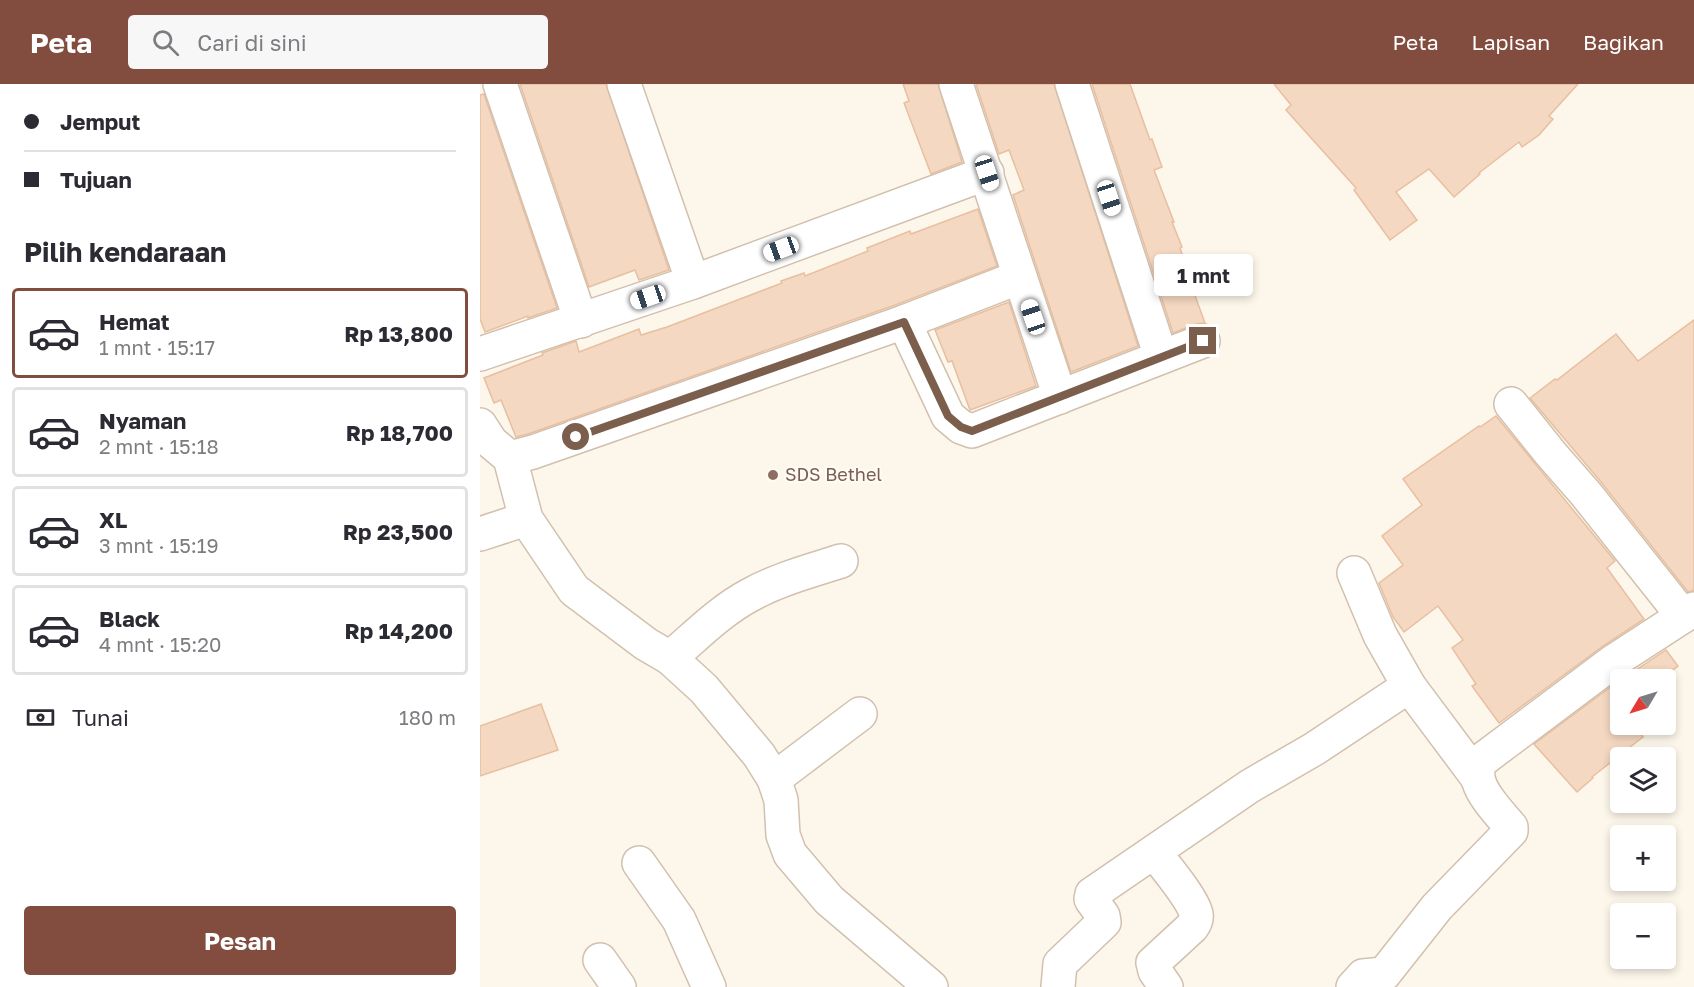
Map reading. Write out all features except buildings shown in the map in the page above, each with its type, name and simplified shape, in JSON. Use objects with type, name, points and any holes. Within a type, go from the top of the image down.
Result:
[{"type":"street","points":[[500,84],[581,321]]},
{"type":"street","points":[[624,84],[693,282]]},
{"type":"street","points":[[956,84],[1060,397]]},
{"type":"street","points":[[1072,84],[1161,357]]},
{"type":"street","points":[[480,354],[693,282],[987,173]]},
{"type":"street","points":[[510,458],[533,452],[904,322],[1020,277]]},
{"type":"street","points":[[904,322],[948,416],[961,427],[972,431],[1203,341]]},
{"type":"street","points":[[1477,777],[1478,765],[1482,760],[1614,661],[1689,613],[1551,454],[1511,404]]},
{"type":"street","points":[[480,425],[492,442],[510,458],[526,519],[574,590],[646,644],[670,658],[727,714],[759,755],[774,779],[781,800],[783,835],[790,854],[829,900],[930,987]]},
{"type":"street","points":[[480,534],[526,519]]},
{"type":"street","points":[[670,658],[717,617],[750,595],[786,578],[841,561]]},
{"type":"street","points":[[1353,987],[1363,976],[1384,974],[1437,907],[1511,831],[1511,827],[1481,789],[1477,777],[1409,686],[1380,635],[1354,573]]},
{"type":"street","points":[[1058,987],[1060,964],[1104,922],[1103,916],[1091,899],[1092,894],[1250,786],[1314,749],[1409,686]]},
{"type":"street","points":[[774,779],[860,714]]},
{"type":"street","points":[[1154,852],[1191,903],[1196,914],[1192,927],[1153,963],[1155,971],[1166,987]]},
{"type":"street","points":[[639,862],[679,920],[709,987]]},
{"type":"street","points":[[600,960],[619,987]]},
{"type":"place","name":"SDS Bethel","points":[[773,475]]},
{"type":"route","points":[[576,437],[904,322],[948,416],[961,427],[972,431],[1203,341]]}]
